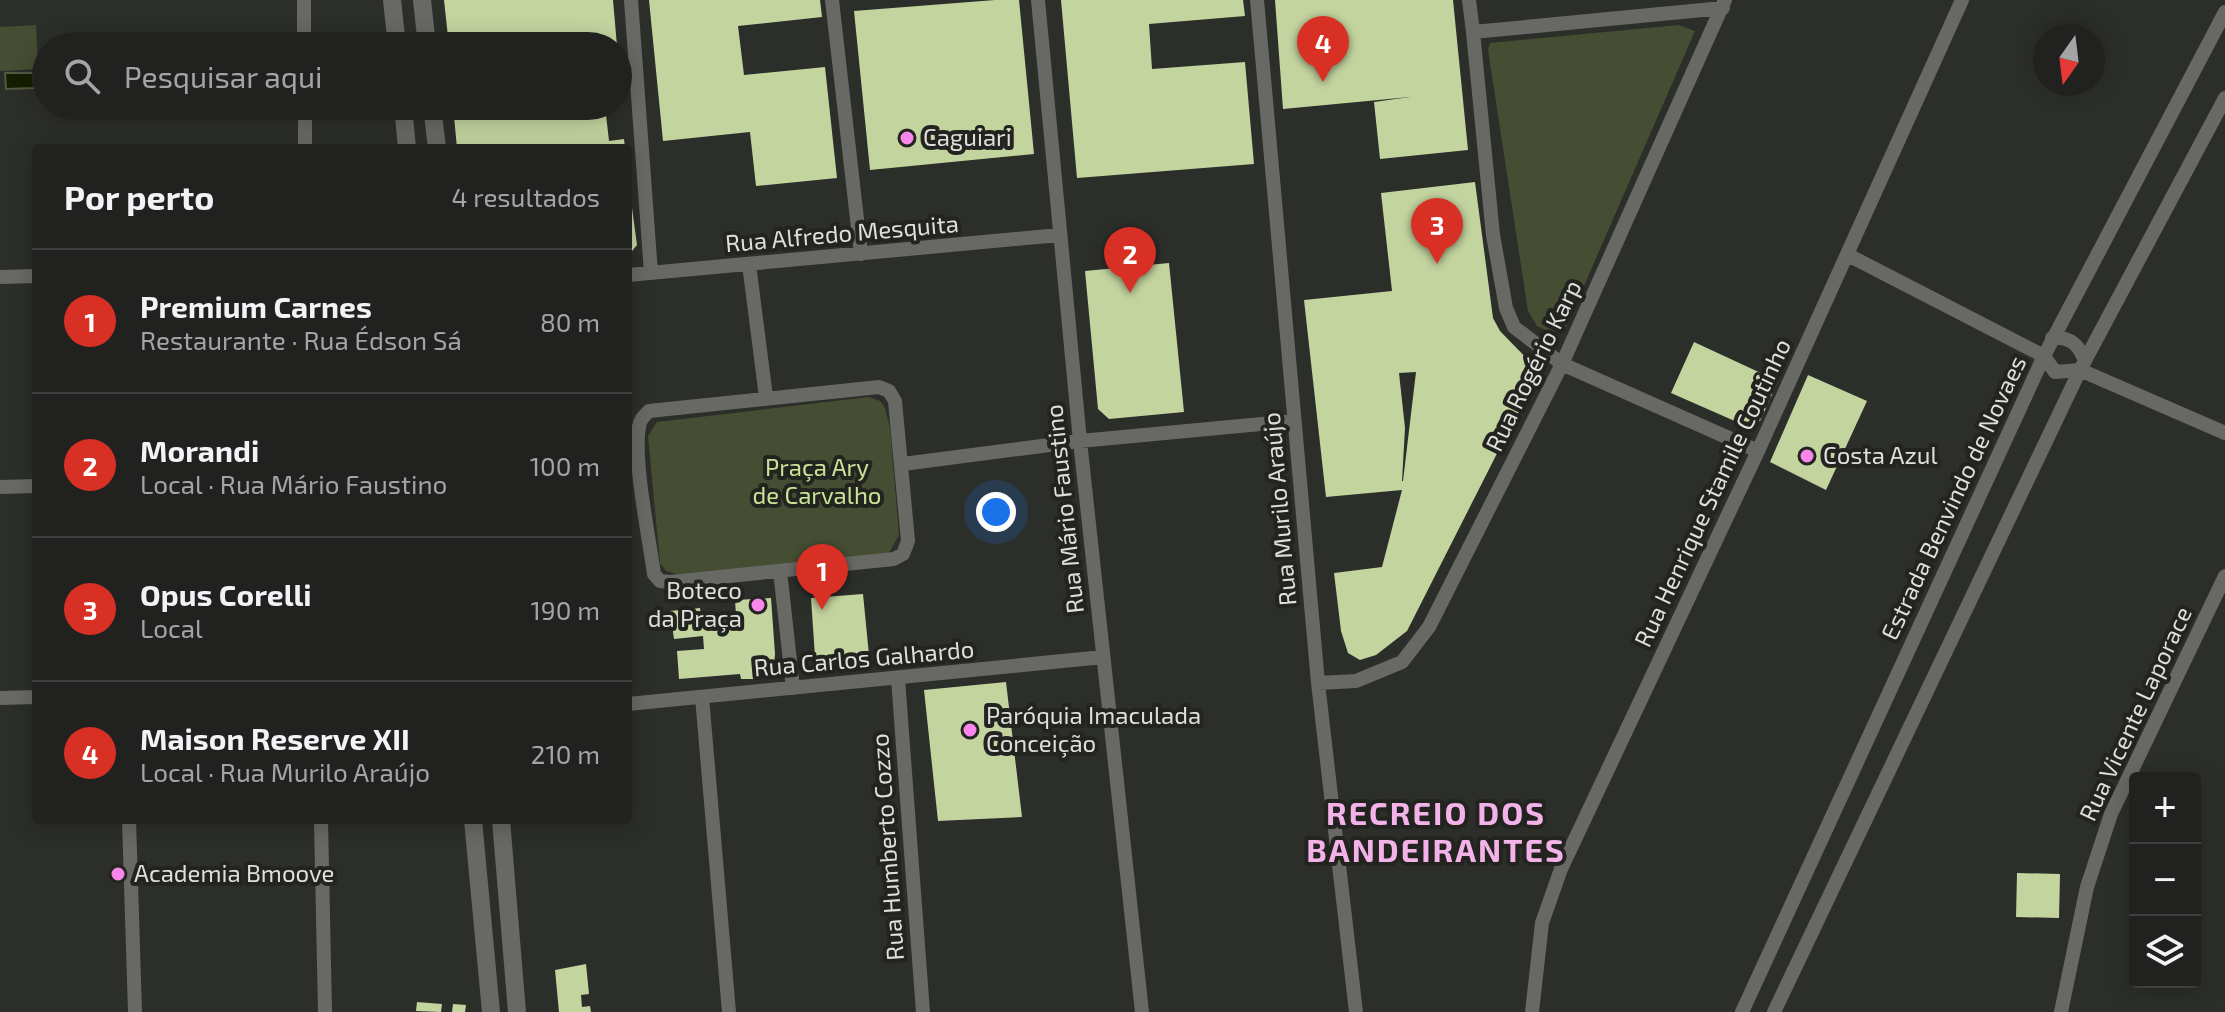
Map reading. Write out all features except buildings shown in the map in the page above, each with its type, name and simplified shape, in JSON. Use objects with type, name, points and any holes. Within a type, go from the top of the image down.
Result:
[{"type":"street","points":[[304,0],[304,32]]},
{"type":"street","points":[[392,0],[395,32]]},
{"type":"street","points":[[422,0],[425,32]]},
{"type":"street","points":[[631,0],[651,273]]},
{"type":"street","points":[[832,0],[861,254]]},
{"type":"street","name":"Rua Mário Faustino","points":[[1038,0],[1080,441],[1142,1012]]},
{"type":"street","name":"Rua Murilo Araújo","points":[[1257,0],[1318,683],[1356,1012]]},
{"type":"street","points":[[1469,0],[1493,235],[1506,308],[1514,327],[1562,364],[1758,451]]},
{"type":"street","name":"Rua Henrique Stamile Coutinho","points":[[1532,1012],[1542,923],[1561,869],[1758,451],[1962,0]]},
{"type":"street","points":[[1473,32],[1724,4]]},
{"type":"street","name":"Rua Rogério Karp","points":[[1318,683],[1356,681],[1402,662],[1429,627],[1562,364],[1724,4]]},
{"type":"street","name":"Estrada Benvindo de Novaes","points":[[1742,1012],[2052,338],[2225,12]]},
{"type":"street","points":[[1774,1012],[2083,365],[2225,98]]},
{"type":"street","points":[[305,120],[305,144]]},
{"type":"street","points":[[404,120],[407,144]]},
{"type":"street","points":[[434,120],[437,144]]},
{"type":"street","name":"Rua Alfredo Mesquita","points":[[632,275],[1059,235]]},
{"type":"street","points":[[1848,255],[2044,356],[2055,372],[2083,365],[2225,433]]},
{"type":"street","points":[[749,264],[766,397]]},
{"type":"street","points":[[0,277],[32,276]]},
{"type":"street","points":[[2052,338],[2071,340],[2081,351],[2083,365]]},
{"type":"street","points":[[879,387],[889,391],[895,401],[903,464],[908,541],[903,554],[894,559],[660,581],[654,574],[636,491],[638,428],[642,417],[649,411],[879,387]]},
{"type":"street","points":[[903,464],[1080,441],[1294,421]]},
{"type":"street","points":[[0,487],[32,486]]},
{"type":"street","points":[[780,571],[793,688]]},
{"type":"street","name":"Rua Vicente Laporace","points":[[2061,1012],[2087,887],[2111,814],[2225,576]]},
{"type":"street","name":"Rua Carlos Galhardo","points":[[632,704],[1103,657]]},
{"type":"street","name":"Rua Humberto Cozzo","points":[[898,679],[923,1012]]},
{"type":"street","points":[[0,698],[32,697]]},
{"type":"street","points":[[702,697],[729,1012]]},
{"type":"street","points":[[129,824],[135,1012]]},
{"type":"street","points":[[321,824],[325,1012]]},
{"type":"street","points":[[473,824],[491,1012]]},
{"type":"street","points":[[501,824],[517,1012]]},
{"type":"green space","points":[[36,25],[36,32],[32,32],[32,69],[0,71],[0,27]]},
{"type":"green space","points":[[1679,25],[1695,31],[1566,327],[1552,333],[1537,326],[1528,311],[1488,50],[1490,43]]},
{"type":"green space","name":"Praça Ary de Carvalho","points":[[869,397],[880,401],[885,408],[890,428],[899,535],[889,553],[677,574],[666,571],[660,563],[648,436],[657,422]]},
{"type":"shaded area","points":[[5,73],[32,73],[32,88],[6,89]]},
{"type":"place","name":"Maison Reserve XII","points":[[1323,82]]},
{"type":"place","name":"Caguiari","points":[[907,138]]},
{"type":"place","name":"Opus Corelli","points":[[1437,264]]},
{"type":"place","name":"Morandi","points":[[1130,293]]},
{"type":"place","name":"Costa Azul","points":[[1807,456]]},
{"type":"place","name":"Boteco da Praça","points":[[758,605]]},
{"type":"place","name":"Premium Carnes","points":[[822,610]]},
{"type":"place","name":"Paróquia Imaculada Conceição","points":[[970,730]]},
{"type":"place","name":"Academia Bmoove","points":[[118,874]]},
{"type":"district","name":"RECREIO DOS BANDEIRANTES","points":[[1436,832]]}]
